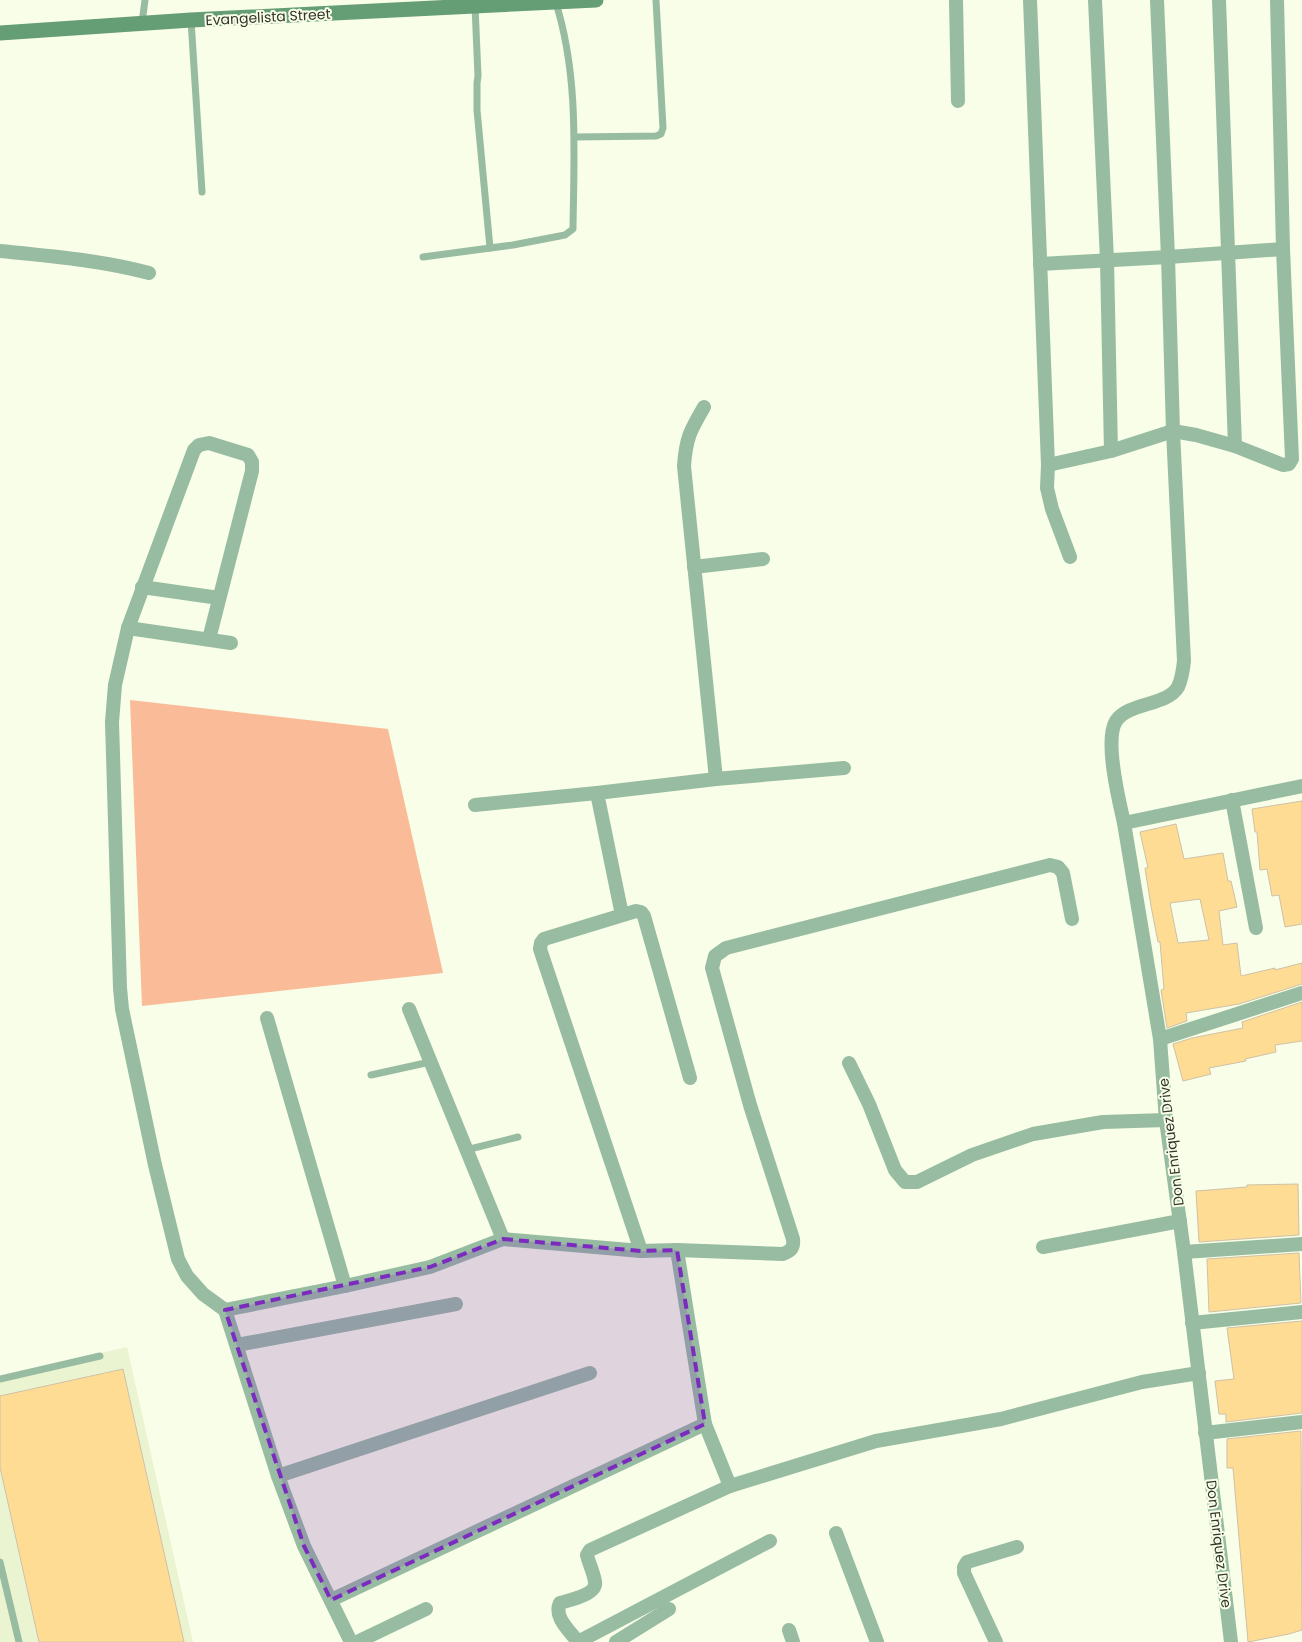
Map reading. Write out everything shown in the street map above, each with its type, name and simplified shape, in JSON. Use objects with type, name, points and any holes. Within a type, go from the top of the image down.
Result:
[{"type":"main road","name":"Evangelista Street","points":[[0,33],[191,20],[596,0]]},
{"type":"street","points":[[956,0],[958,101]]},
{"type":"street","points":[[1030,0],[1048,465],[1047,488],[1052,509],[1070,557]]},
{"type":"street","points":[[1095,0],[1107,260],[1111,450]]},
{"type":"street","points":[[1157,0],[1173,432]]},
{"type":"street","points":[[1219,0],[1235,446]]},
{"type":"street","points":[[1048,465],[1111,450],[1173,432],[1235,446],[1283,465],[1289,464],[1292,459],[1283,249],[1277,0]]},
{"type":"street","points":[[1040,264],[1227,254],[1283,249]]},
{"type":"street","points":[[0,251],[78,258],[125,266],[149,273]]},
{"type":"street","points":[[704,407],[690,431],[685,447],[684,466],[716,779]]},
{"type":"street","name":"Don Enriquez Drive","points":[[1173,432],[1183,633],[1184,661],[1182,677],[1177,689],[1165,697],[1125,712],[1115,722],[1111,736],[1117,792],[1124,823],[1160,1038],[1166,1120],[1184,1252],[1231,1642]]},
{"type":"street","points":[[209,639],[252,471],[252,462],[248,455],[209,443],[199,445],[194,450],[128,628],[115,685],[112,722],[122,1009],[155,1165],[178,1259],[187,1276],[203,1294],[225,1310],[278,1476],[304,1546],[351,1642]]},
{"type":"street","points":[[694,567],[763,559]]},
{"type":"street","points":[[142,587],[218,598]]},
{"type":"street","points":[[128,628],[209,639],[231,644]]},
{"type":"street","points":[[475,805],[716,779],[844,768]]},
{"type":"street","points":[[1124,823],[1302,786]]},
{"type":"street","points":[[597,793],[622,915]]},
{"type":"street","points":[[1232,800],[1256,928]]},
{"type":"street","points":[[225,1310],[430,1267],[503,1239],[641,1251],[677,1250],[783,1254],[790,1251],[794,1245],[793,1239],[750,1105],[714,977],[712,968],[715,956],[726,948],[1050,865],[1058,867],[1063,873],[1072,919]]},
{"type":"street","points":[[641,1251],[540,949],[540,943],[544,939],[636,911],[640,912],[644,916],[690,1078]]},
{"type":"street","points":[[1160,1038],[1302,993]]},
{"type":"street","points":[[409,1008],[503,1239]]},
{"type":"street","points":[[267,1018],[345,1286]]},
{"type":"street","points":[[849,1063],[869,1104],[895,1170],[905,1182],[918,1182],[972,1155],[1033,1134],[1103,1122],[1166,1120]]},
{"type":"street","points":[[1043,1247],[1180,1221]]},
{"type":"street","points":[[1184,1252],[1302,1244]]},
{"type":"street","points":[[677,1250],[705,1424],[730,1486]]},
{"type":"street","points":[[237,1345],[456,1304]]},
{"type":"street","points":[[1192,1323],[1302,1312]]},
{"type":"street","points":[[278,1476],[590,1373]]},
{"type":"street","points":[[770,1541],[578,1642],[558,1616],[557,1609],[560,1603],[592,1592],[595,1587],[587,1555],[590,1550],[730,1486],[876,1441],[969,1426],[1142,1382],[1199,1373]]},
{"type":"street","points":[[1205,1433],[1302,1422]]},
{"type":"street","points":[[331,1600],[705,1424]]},
{"type":"street","points":[[836,1533],[877,1642]]},
{"type":"street","points":[[996,1642],[964,1573],[964,1567],[967,1562],[1017,1547]]},
{"type":"street","points":[[356,1642],[426,1609]]},
{"type":"street","points":[[616,1642],[669,1609]]},
{"type":"lane","points":[[142,24],[145,0]]},
{"type":"lane","points":[[575,137],[656,136],[661,134],[663,128],[656,0]]},
{"type":"lane","points":[[422,257],[513,246],[565,235],[573,229],[575,137],[567,42],[556,1]]},
{"type":"lane","points":[[475,6],[478,76],[476,110],[490,248]]},
{"type":"lane","points":[[191,20],[202,192]]},
{"type":"lane","points":[[371,1075],[430,1062]]},
{"type":"lane","points":[[466,1150],[518,1137]]},
{"type":"lane","points":[[0,1379],[100,1356]]},
{"type":"lane","points":[[0,1562],[19,1642]]},
{"type":"highlighted area","points":[[503,1239],[641,1251],[677,1250],[705,1424],[331,1600],[304,1546],[225,1310],[430,1267]]},
{"type":"shaded area","points":[[130,700],[388,729],[443,973],[142,1006]]},
{"type":"shaded area","points":[[127,1347],[193,1642],[0,1642],[0,1376]]},
{"type":"building","points":[[1302,801],[1302,924],[1285,927],[1279,895],[1272,896],[1267,869],[1260,870],[1257,832],[1255,832],[1252,809]]},
{"type":"building","points":[[1176,824],[1184,859],[1223,853],[1228,881],[1231,881],[1237,907],[1219,911],[1223,945],[1237,943],[1241,976],[1302,963],[1302,984],[1239,1004],[1186,1013],[1187,1021],[1167,1028],[1161,990],[1164,989],[1160,942],[1158,942],[1151,906],[1145,868],[1148,868],[1140,832]],"holes":[[[1200,899],[1209,940],[1178,943],[1170,903]]]},
{"type":"building","points":[[1302,1002],[1302,1041],[1275,1045],[1276,1052],[1245,1059],[1246,1061],[1209,1068],[1211,1074],[1183,1081],[1173,1044],[1192,1038],[1243,1028],[1242,1022]]},
{"type":"building","points":[[1298,1184],[1299,1235],[1199,1242],[1196,1191],[1247,1187],[1247,1185]]},
{"type":"building","points":[[1299,1253],[1301,1303],[1209,1312],[1207,1259]]},
{"type":"building","points":[[1302,1321],[1302,1413],[1226,1422],[1226,1414],[1219,1414],[1215,1381],[1234,1379],[1227,1328]]},
{"type":"building","points":[[123,1369],[184,1642],[39,1642],[0,1467],[0,1396]]},
{"type":"building","points":[[1301,1431],[1302,1630],[1248,1642],[1233,1468],[1227,1468],[1227,1439]]}]
